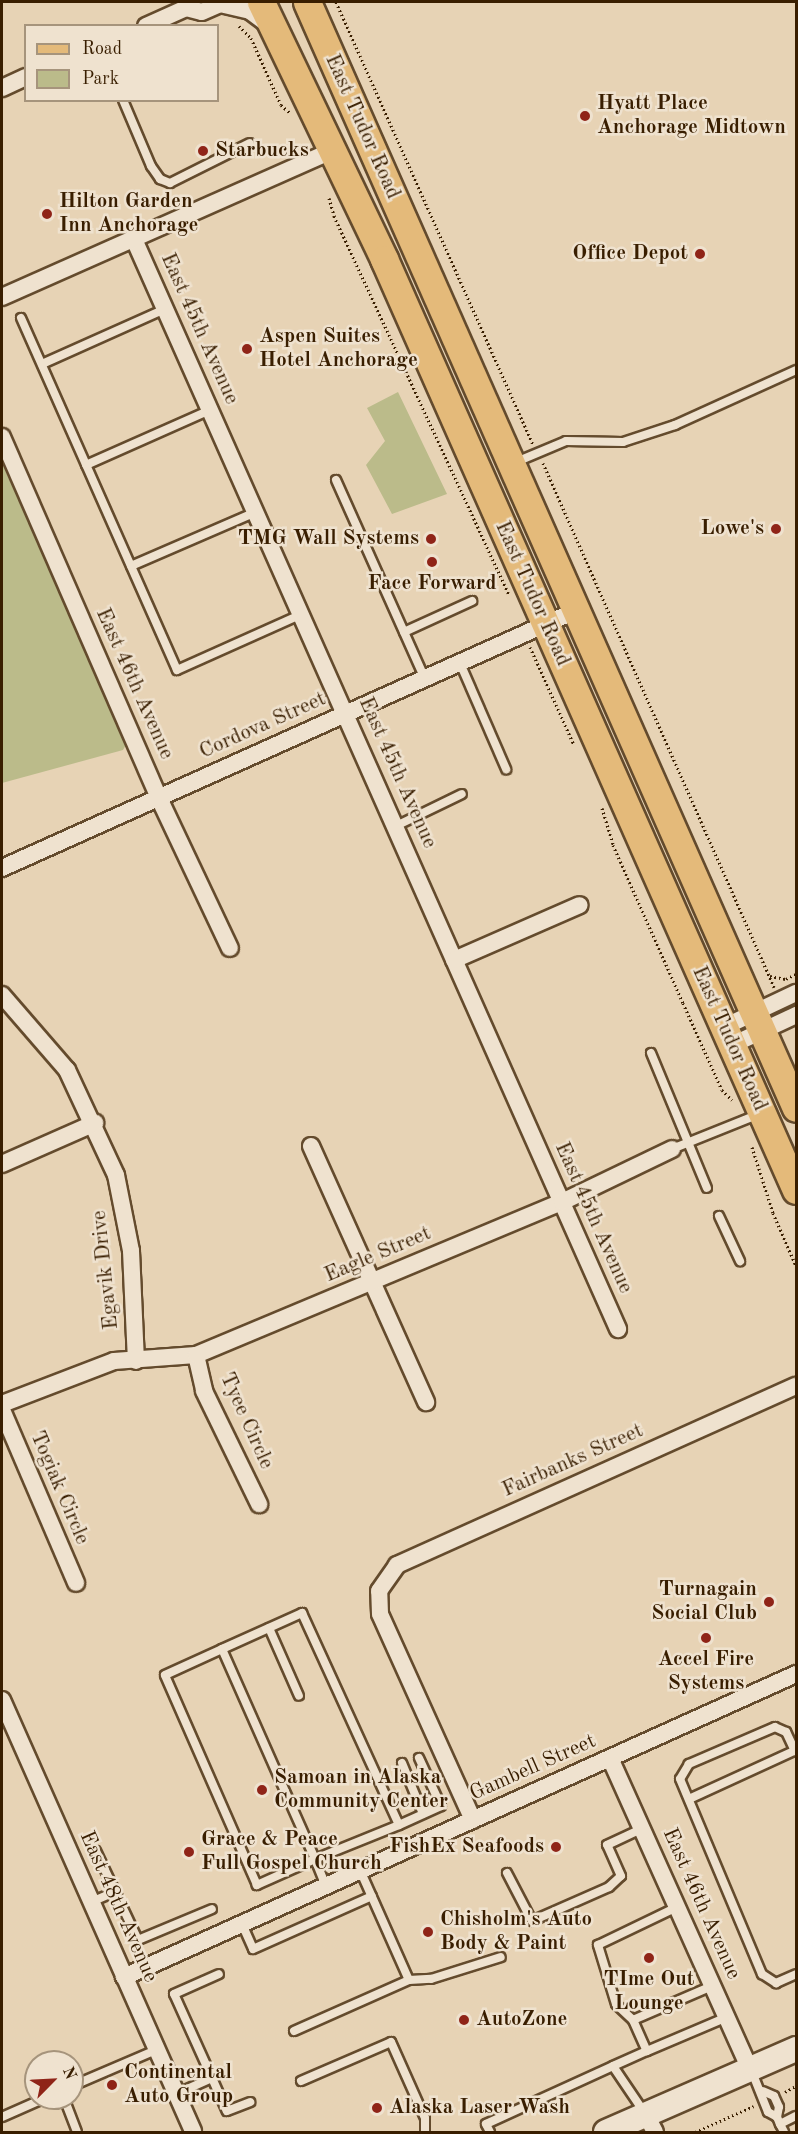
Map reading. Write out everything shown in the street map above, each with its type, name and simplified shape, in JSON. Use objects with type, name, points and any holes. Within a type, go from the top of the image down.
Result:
[{"type":"main road","name":"East Tudor Road","points":[[261,2],[384,260],[796,1190]]},
{"type":"main road","name":"East Tudor Road","points":[[307,2],[796,1108]]},
{"type":"main road","points":[[384,260],[424,316],[485,458],[510,465]]},
{"type":"main road","points":[[606,2133],[650,2124],[750,2069],[796,2049]]},
{"type":"street","points":[[150,24],[188,5],[202,12],[220,4],[250,11],[276,34]]},
{"type":"street","points":[[2,88],[24,78]]},
{"type":"street","points":[[2,297],[331,151]]},
{"type":"street","name":"East 45th Avenue","points":[[133,237],[347,713],[618,1329]]},
{"type":"street","name":"East 46th Avenue","points":[[2,437],[158,796],[230,948]]},
{"type":"street","name":"Cordova Street","points":[[2,868],[158,796],[575,611]]},
{"type":"street","points":[[454,960],[580,905]]},
{"type":"street","points":[[728,1036],[758,1022],[796,993]]},
{"type":"street","name":"Egavik Drive","points":[[2,995],[67,1070],[95,1123],[116,1174],[131,1251],[136,1361]]},
{"type":"street","points":[[758,1022],[796,1015]]},
{"type":"street","points":[[2,1164],[95,1123]]},
{"type":"street","points":[[311,1146],[426,1402]]},
{"type":"street","name":"Eagle Street","points":[[2,1404],[114,1361],[196,1355],[562,1202],[672,1149]]},
{"type":"street","name":"Tyee Circle","points":[[196,1355],[204,1390],[259,1504]]},
{"type":"street","name":"Fairbanks Street","points":[[473,1820],[380,1614],[379,1591],[397,1565],[796,1386]]},
{"type":"street","name":"Togiak Circle","points":[[2,1410],[76,1583]]},
{"type":"street","name":"Gambell Street","points":[[124,1977],[796,1674]]},
{"type":"street","name":"East 48th Avenue","points":[[2,1700],[6,1721],[91,1902],[193,2133]]},
{"type":"street","name":"East 46th Avenue","points":[[610,1758],[750,2069]]},
{"type":"lane","points":[[124,102],[160,179],[170,183],[250,143]]},
{"type":"lane","points":[[42,364],[165,309]]},
{"type":"lane","points":[[21,318],[177,670],[302,613]]},
{"type":"lane","points":[[510,465],[566,441],[623,442],[675,425],[796,370]]},
{"type":"lane","points":[[86,465],[210,410]]},
{"type":"lane","points":[[336,480],[425,679]]},
{"type":"lane","points":[[130,566],[256,512]]},
{"type":"lane","points":[[404,632],[472,601]]},
{"type":"lane","points":[[460,663],[506,769]]},
{"type":"lane","points":[[396,826],[462,794]]},
{"type":"lane","points":[[651,1053],[690,1142],[707,1188]]},
{"type":"lane","name":"Eagle Street","points":[[672,1149],[762,1113]]},
{"type":"lane","points":[[719,1216],[740,1261]]},
{"type":"lane","points":[[399,1825],[302,1613],[165,1675],[257,1885],[315,1859],[399,1825],[441,1806],[419,1758]]},
{"type":"lane","points":[[269,1628],[299,1696]]},
{"type":"lane","points":[[222,1649],[326,1886]]},
{"type":"lane","points":[[689,1799],[796,1751],[786,1732],[775,1727],[689,1764],[680,1779],[762,1974],[776,1983],[796,1974]]},
{"type":"lane","points":[[402,1763],[423,1814]]},
{"type":"lane","points":[[507,1874],[532,1921],[609,1887],[621,1876],[607,1845],[642,1829]]},
{"type":"lane","points":[[96,1851],[138,1940],[212,1909]]},
{"type":"lane","points":[[360,1870],[409,1980]]},
{"type":"lane","points":[[91,1902],[116,1892]]},
{"type":"lane","points":[[242,1924],[253,1949],[372,1896]]},
{"type":"lane","points":[[647,2051],[633,2020],[616,2004],[598,1945],[677,1907]]},
{"type":"lane","points":[[294,2031],[409,1980],[431,1979],[501,1957]]},
{"type":"lane","points":[[219,1974],[174,1994],[227,2111],[250,2102]]},
{"type":"lane","points":[[633,2020],[712,1986]]},
{"type":"lane","points":[[490,2133],[486,2124],[727,2017]]},
{"type":"lane","points":[[301,2081],[391,2042],[425,2118],[425,2133]]},
{"type":"lane","points":[[84,2081],[156,2050]]},
{"type":"lane","points":[[613,2066],[650,2124]]},
{"type":"lane","points":[[750,2069],[763,2091],[763,2102],[768,2112],[780,2124]]},
{"type":"lane","points":[[176,2094],[212,2078]]},
{"type":"lane","points":[[763,2091],[774,2096],[779,2108],[780,2124]]},
{"type":"lane","points":[[2,2117],[24,2107]]},
{"type":"lane","points":[[68,2110],[77,2133]]},
{"type":"lane","points":[[780,2124],[796,2116]]},
{"type":"path","points":[[336,2],[765,966]]},
{"type":"path","points":[[768,975],[775,979],[796,974]]},
{"type":"path","points":[[774,2096],[796,2086]]},
{"type":"path","points":[[695,2133],[763,2102]]},
{"type":"green space","points":[[398,392],[447,494],[392,514],[366,465],[385,441],[367,408]]},
{"type":"green space","points":[[2,463],[127,743],[123,750],[2,783]]},
{"type":"place","name":"Hyatt Place Anchorage Midtown","points":[[585,116]]},
{"type":"place","name":"Starbucks","points":[[203,151]]},
{"type":"place","name":"Hilton Garden Inn Anchorage","points":[[47,214]]},
{"type":"place","name":"Office Depot","points":[[700,254]]},
{"type":"place","name":"Aspen Suites Hotel Anchorage","points":[[247,349]]},
{"type":"place","name":"Lowe's","points":[[776,529]]},
{"type":"place","name":"TMG Wall Systems","points":[[431,539]]},
{"type":"place","name":"Face Forward","points":[[432,562]]},
{"type":"place","name":"Turnagain Social Club","points":[[769,1602]]},
{"type":"place","name":"Accel Fire Systems","points":[[706,1638]]},
{"type":"place","name":"Samoan in Alaska Community Center","points":[[262,1790]]},
{"type":"place","name":"FishEx Seafoods","points":[[556,1847]]},
{"type":"place","name":"Grace & Peace Full Gospel Church","points":[[189,1852]]},
{"type":"place","name":"Chisholm's Auto Body & Paint","points":[[428,1932]]},
{"type":"place","name":"TIme Out Lounge","points":[[649,1958]]},
{"type":"place","name":"AutoZone","points":[[464,2020]]},
{"type":"place","name":"Continental Auto Group","points":[[112,2085]]},
{"type":"place","name":"Alaska Laser Wash","points":[[377,2108]]}]
